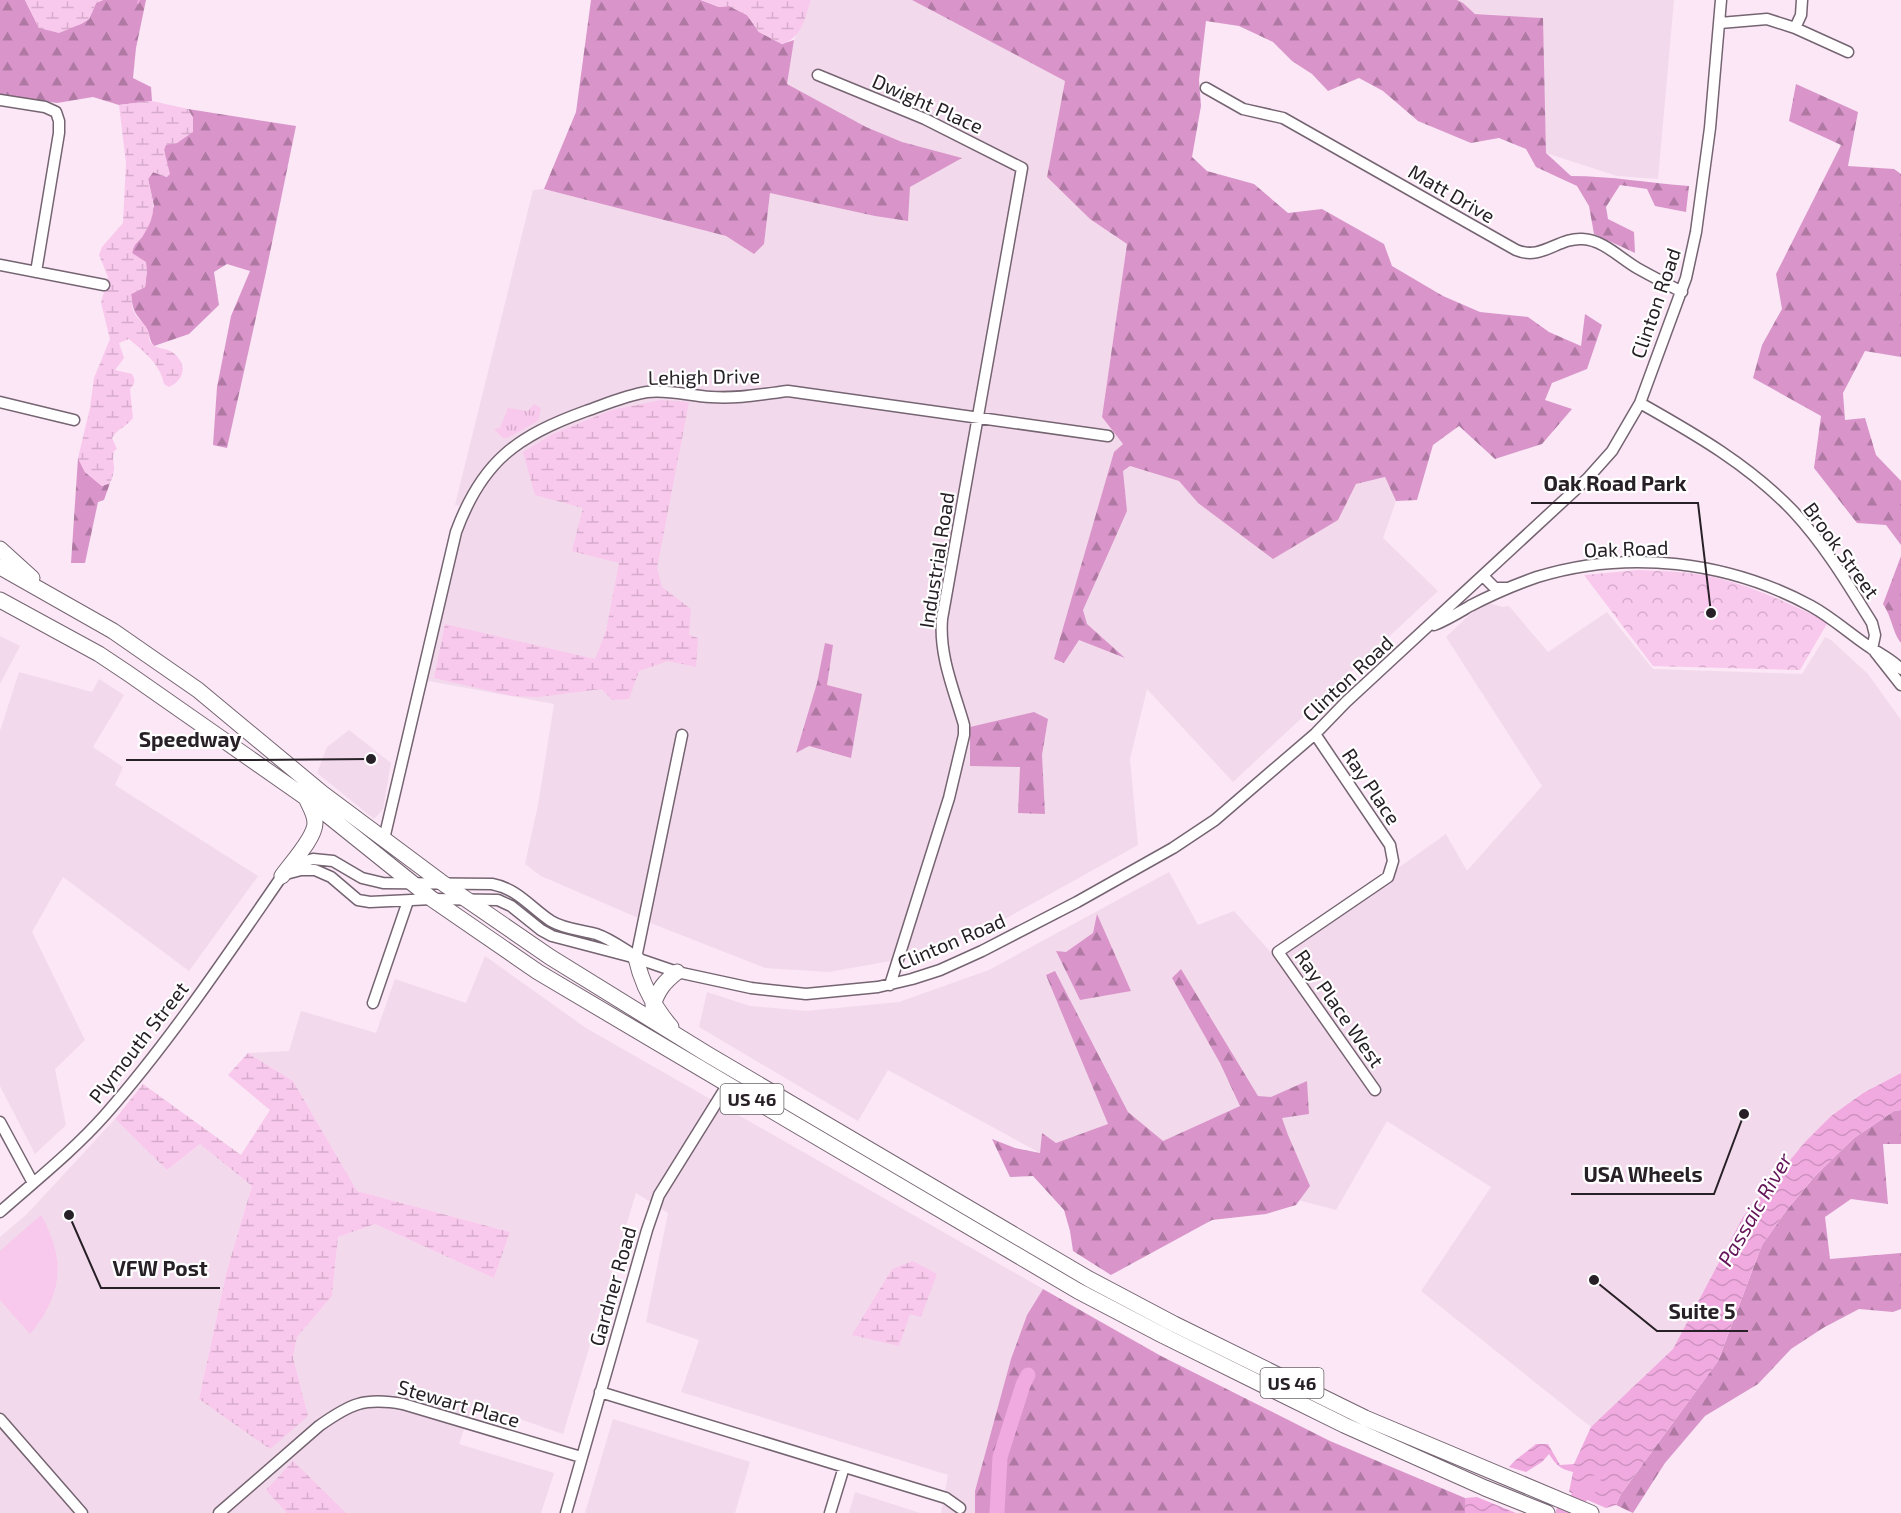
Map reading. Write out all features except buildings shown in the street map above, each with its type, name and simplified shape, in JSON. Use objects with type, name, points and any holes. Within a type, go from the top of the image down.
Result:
[{"type":"highway","points":[[0,549],[47,593]]},
{"type":"highway","name":"US 46","points":[[0,567],[113,631],[198,690],[322,793],[444,884],[550,957],[707,1054],[1089,1279],[1138,1305],[1365,1418],[1591,1513]]},
{"type":"highway","name":"US 46","points":[[0,600],[99,654],[305,797],[432,899],[538,972],[1078,1291],[1344,1425],[1547,1513]]},
{"type":"highway","points":[[282,876],[313,834],[315,823],[313,813],[305,797]]},
{"type":"highway","points":[[636,958],[641,978],[653,1005],[671,1027],[707,1054]]},
{"type":"highway","points":[[653,1005],[658,991],[677,972]]},
{"type":"street","name":"Clinton Road","points":[[636,958],[677,972],[751,987],[806,994],[824,994],[890,985],[940,969],[982,951],[1077,902],[1173,848],[1215,820],[1315,734],[1346,702],[1601,465],[1612,451],[1640,403],[1682,292],[1692,259],[1710,128],[1721,0]]},
{"type":"street","points":[[1795,28],[1801,15],[1802,0]]},
{"type":"street","points":[[1720,22],[1767,19],[1795,28],[1848,52]]},
{"type":"street","name":"Dwight Place","points":[[818,75],[925,119],[1022,168]]},
{"type":"street","name":"Matt Drive","points":[[1206,88],[1243,109],[1283,118],[1516,250],[1530,254],[1539,253],[1569,241],[1586,239],[1600,244],[1682,292]]},
{"type":"street","points":[[0,100],[45,107],[56,112],[59,121],[59,134],[36,272]]},
{"type":"street","name":"Industrial Road","points":[[890,985],[950,798],[964,735],[964,725],[945,659],[941,634],[1022,168]]},
{"type":"street","points":[[0,265],[104,285]]},
{"type":"street","name":"Lehigh Drive","points":[[384,839],[456,532],[466,505],[485,474],[501,456],[532,433],[601,405],[649,392],[739,397],[788,391],[1108,436]]},
{"type":"street","points":[[0,402],[74,420]]},
{"type":"street","name":"Brook Street","points":[[1640,403],[1689,430],[1733,459],[1794,512],[1824,548],[1872,623],[1875,635],[1872,649]]},
{"type":"street","name":"Oak Road","points":[[1428,628],[1444,622],[1507,588],[1561,571],[1616,562],[1667,562],[1735,575],[1791,596],[1832,619],[1872,649],[1891,659],[1901,669]]},
{"type":"street","points":[[1483,576],[1495,588],[1507,588]]},
{"type":"street","name":"Oak Road","points":[[1872,649],[1901,685]]},
{"type":"street","name":"Ray Place","points":[[1315,734],[1390,845],[1393,861]]},
{"type":"street","points":[[636,958],[682,735]]},
{"type":"street","name":"Plymouth Street","points":[[0,1212],[86,1135],[134,1080],[215,972],[282,876],[299,863],[323,859],[333,861],[362,878],[372,881],[414,884]]},
{"type":"street","name":"Ray Place West","points":[[1375,1090],[1278,952],[1388,877],[1393,861]]},
{"type":"street","points":[[282,876],[301,870],[315,870],[331,877],[358,900],[382,903],[432,899],[498,900],[511,906],[552,936],[636,958]]},
{"type":"street","points":[[414,884],[503,886],[527,901],[550,920],[612,941],[636,958]]},
{"type":"street","points":[[373,1003],[408,901]]},
{"type":"street","name":"Gardner Road","points":[[566,1513],[659,1195],[728,1084]]},
{"type":"street","points":[[0,1122],[33,1183]]},
{"type":"street","points":[[600,1392],[946,1498],[960,1508]]},
{"type":"street","name":"Stewart Place","points":[[219,1513],[319,1426],[336,1414],[363,1402],[381,1400],[403,1404],[582,1457]]},
{"type":"street","points":[[0,1419],[82,1513]]},
{"type":"street","points":[[830,1513],[844,1467]]},
{"type":"shaded area","points":[[811,0],[912,0],[1065,81],[1047,177],[1090,219],[1127,244],[1102,417],[1129,451],[1131,466],[1179,481],[1198,503],[1338,520],[1356,484],[1385,477],[1396,501],[1383,538],[1438,591],[1233,782],[1147,689],[1130,759],[1138,845],[1003,920],[924,955],[829,972],[765,968],[643,920],[541,876],[525,864],[538,805],[554,704],[423,680],[467,507],[455,505],[533,190],[544,189],[761,245],[794,40]]},
{"type":"shaded area","points":[[1444,0],[1674,0],[1658,179],[1617,176],[1546,153],[1542,18],[1468,13]]},
{"type":"shaded area","points":[[1483,602],[1503,607],[1509,606],[1548,652],[1607,612],[1653,669],[1802,674],[1825,637],[1868,674],[1901,720],[1901,1073],[1862,1093],[1831,1116],[1805,1142],[1743,1217],[1673,1349],[1591,1427],[1421,1291],[1491,1187],[1387,1121],[1336,1210],[1298,1200],[1251,1101],[1159,1143],[1040,1153],[888,1070],[858,1121],[699,1027],[707,992],[750,1006],[806,1011],[899,1002],[989,970],[1169,872],[1198,925],[1234,911],[1274,956],[1446,834],[1467,871],[1542,786],[1446,637]]},
{"type":"shaded area","points":[[0,636],[20,646],[0,684]]},
{"type":"shaded area","points":[[19,672],[92,692],[99,679],[124,695],[93,747],[123,767],[115,785],[258,876],[189,971],[63,877],[32,932],[85,1040],[55,1069],[66,1125],[35,1154],[0,1086],[0,731]]},
{"type":"shaded area","points":[[349,730],[391,763],[383,809],[374,819],[317,773],[327,747]]},
{"type":"shaded area","points":[[485,956],[586,1028],[1043,1289],[1027,1315],[1011,1359],[976,1491],[975,1513],[941,1513],[948,1475],[681,1392],[699,1340],[646,1322],[668,1213],[636,1193],[563,1434],[473,1403],[459,1444],[554,1473],[541,1513],[0,1513],[0,1237],[27,1214],[115,1119],[167,1170],[200,1144],[252,1186],[227,1270],[199,1399],[308,1416],[293,1357],[297,1337],[332,1296],[338,1237],[375,1224],[494,1278],[510,1232],[357,1191],[293,1081],[248,1053],[289,1051],[301,1011],[376,1033],[395,979],[466,1003]]},
{"type":"shaded area","points":[[613,1419],[750,1462],[735,1513],[585,1513]]},
{"type":"shaded area","points":[[855,1492],[920,1513],[849,1513]]},
{"type":"green space","points":[[0,0],[25,0],[39,28],[81,24],[89,19],[96,3],[103,0],[146,0],[136,48],[133,78],[151,87],[152,101],[119,105],[93,97],[57,103],[0,94]]},
{"type":"green space","points":[[25,0],[103,0],[96,3],[89,19],[59,33],[39,28]]},
{"type":"green space","points":[[591,0],[701,0],[719,7],[729,6],[747,15],[759,32],[782,44],[794,40],[787,84],[866,127],[902,142],[962,158],[910,187],[908,221],[770,193],[764,244],[754,254],[726,236],[544,189],[576,112]]},
{"type":"green space","points":[[701,0],[811,0],[799,32],[782,44],[759,32],[747,15],[729,6],[719,7]]},
{"type":"green space","points":[[912,0],[1457,0],[1475,14],[1543,18],[1546,153],[1571,176],[1689,186],[1686,212],[1655,206],[1647,189],[1620,185],[1606,207],[1608,219],[1634,232],[1635,253],[1594,234],[1589,206],[1577,186],[1536,167],[1526,149],[1499,138],[1471,143],[1418,121],[1383,91],[1359,78],[1328,91],[1312,74],[1292,61],[1273,42],[1239,26],[1206,21],[1199,80],[1201,106],[1192,157],[1207,171],[1254,184],[1288,213],[1322,209],[1384,244],[1392,266],[1443,296],[1480,312],[1528,317],[1549,332],[1581,346],[1585,314],[1602,325],[1587,369],[1552,383],[1545,400],[1572,409],[1542,444],[1495,459],[1459,426],[1433,445],[1417,500],[1396,501],[1385,477],[1356,484],[1338,520],[1273,559],[1198,503],[1179,481],[1130,466],[1123,471],[1127,511],[1083,610],[1087,624],[1125,658],[1079,640],[1064,663],[1054,659],[1114,452],[1123,444],[1102,417],[1127,244],[1090,219],[1047,177],[1065,81]]},
{"type":"green space","points":[[1796,84],[1858,112],[1848,166],[1894,169],[1901,174],[1901,357],[1865,351],[1843,393],[1845,420],[1865,418],[1876,455],[1901,481],[1901,545],[1886,525],[1857,523],[1814,468],[1821,416],[1753,378],[1762,345],[1782,309],[1776,274],[1841,145],[1789,121]]},
{"type":"green space","points":[[152,101],[188,109],[193,118],[193,132],[177,143],[166,145],[164,150],[170,174],[167,177],[153,172],[148,179],[153,213],[132,253],[146,262],[145,287],[131,294],[132,305],[135,315],[147,328],[151,342],[156,347],[176,355],[183,369],[179,379],[169,387],[164,384],[151,358],[129,339],[119,343],[124,358],[115,370],[132,374],[134,378],[130,389],[133,418],[112,438],[117,449],[113,456],[114,473],[110,483],[102,486],[85,472],[78,458],[90,408],[94,378],[110,339],[101,303],[108,277],[99,255],[102,247],[123,223],[126,163],[119,105]]},
{"type":"green space","points":[[188,109],[296,126],[227,448],[213,445],[217,387],[231,316],[250,271],[227,264],[214,272],[219,305],[189,334],[154,346],[147,329],[134,310],[131,294],[145,287],[147,270],[132,253],[134,243],[142,237],[154,206],[148,179],[153,172],[167,177],[164,149],[166,144],[177,143],[193,118]]},
{"type":"green space","points":[[661,400],[689,402],[657,568],[662,587],[691,609],[689,635],[698,638],[696,667],[668,661],[639,671],[629,699],[612,700],[602,689],[538,697],[512,696],[434,678],[445,624],[595,659],[606,631],[619,563],[572,551],[583,508],[535,495],[523,452],[553,434],[612,410]]},
{"type":"green space","points":[[534,404],[541,408],[536,422],[507,438],[503,438],[494,429],[500,428],[508,408],[528,411]]},
{"type":"green space","points":[[78,458],[85,472],[102,486],[110,483],[104,500],[98,502],[85,563],[71,563]]},
{"type":"green space","points":[[1901,556],[1901,643],[1883,604]]},
{"type":"green space","points":[[1639,570],[1696,574],[1729,581],[1772,596],[1828,622],[1800,670],[1653,666],[1584,575]]},
{"type":"green space","points":[[825,643],[833,645],[827,685],[862,694],[851,758],[809,746],[796,753],[817,683]]},
{"type":"green space","points":[[1034,712],[1048,719],[1042,755],[1045,814],[1018,813],[1020,767],[970,766],[970,727]]},
{"type":"green space","points":[[1097,914],[1131,991],[1080,1000],[1056,951],[1066,952],[1093,933]]},
{"type":"green space","points":[[1181,969],[1258,1096],[1271,1097],[1307,1081],[1309,1114],[1282,1118],[1310,1186],[1296,1205],[1266,1214],[1212,1220],[1111,1275],[1073,1251],[1064,1210],[1033,1176],[1010,1177],[992,1139],[1015,1148],[1040,1153],[1042,1133],[1056,1143],[1108,1124],[1046,975],[1055,971],[1128,1112],[1163,1141],[1240,1106],[1220,1063],[1172,978]]},
{"type":"green space","points":[[248,1053],[293,1081],[357,1191],[510,1232],[494,1278],[375,1224],[338,1237],[332,1296],[297,1337],[293,1357],[308,1416],[270,1449],[199,1399],[227,1270],[252,1186],[200,1144],[167,1170],[115,1119],[143,1084],[241,1155],[270,1110],[228,1075]]},
{"type":"green space","points":[[1901,1110],[1901,1144],[1883,1144],[1888,1204],[1851,1199],[1825,1217],[1830,1259],[1901,1253],[1901,1309],[1893,1312],[1859,1309],[1823,1328],[1791,1349],[1758,1384],[1705,1416],[1665,1463],[1633,1513],[1616,1505],[1621,1494],[1718,1361],[1762,1245],[1786,1211],[1815,1176],[1854,1138],[1894,1111]]},
{"type":"green space","points":[[41,1215],[54,1247],[57,1276],[55,1291],[49,1305],[30,1334],[0,1300],[0,1251]]},
{"type":"green space","points":[[913,1261],[937,1274],[921,1317],[910,1314],[899,1346],[852,1335],[892,1269]]},
{"type":"green space","points":[[1043,1289],[1161,1356],[1330,1441],[1465,1498],[1465,1513],[975,1513],[975,1491],[1011,1359],[1027,1315]]},
{"type":"green space","points":[[293,1461],[346,1513],[287,1513],[266,1490]]},
{"type":"water","points":[[1901,1073],[1901,1110],[1894,1111],[1854,1138],[1815,1176],[1762,1245],[1718,1361],[1621,1494],[1616,1505],[1606,1508],[1569,1492],[1573,1472],[1559,1466],[1549,1454],[1542,1462],[1526,1472],[1509,1467],[1536,1444],[1548,1444],[1560,1465],[1574,1464],[1591,1427],[1673,1349],[1743,1217],[1805,1142],[1831,1116],[1863,1093]]},
{"type":"water","points":[[1477,1497],[1516,1513],[1465,1513],[1465,1498]]},
{"type":"waterway","points":[[997,1513],[1000,1457],[1028,1375]]},
{"type":"waterway","name":"Passaic River","points":[[1563,1513],[1594,1483]]},
{"type":"place","name":"Oak Road Park","points":[[1711,613]]},
{"type":"place","name":"Speedway","points":[[371,759]]},
{"type":"place","name":"USA Wheels","points":[[1744,1114]]},
{"type":"place","name":"VFW Post","points":[[69,1215]]},
{"type":"place","name":"Suite 5","points":[[1594,1280]]}]
